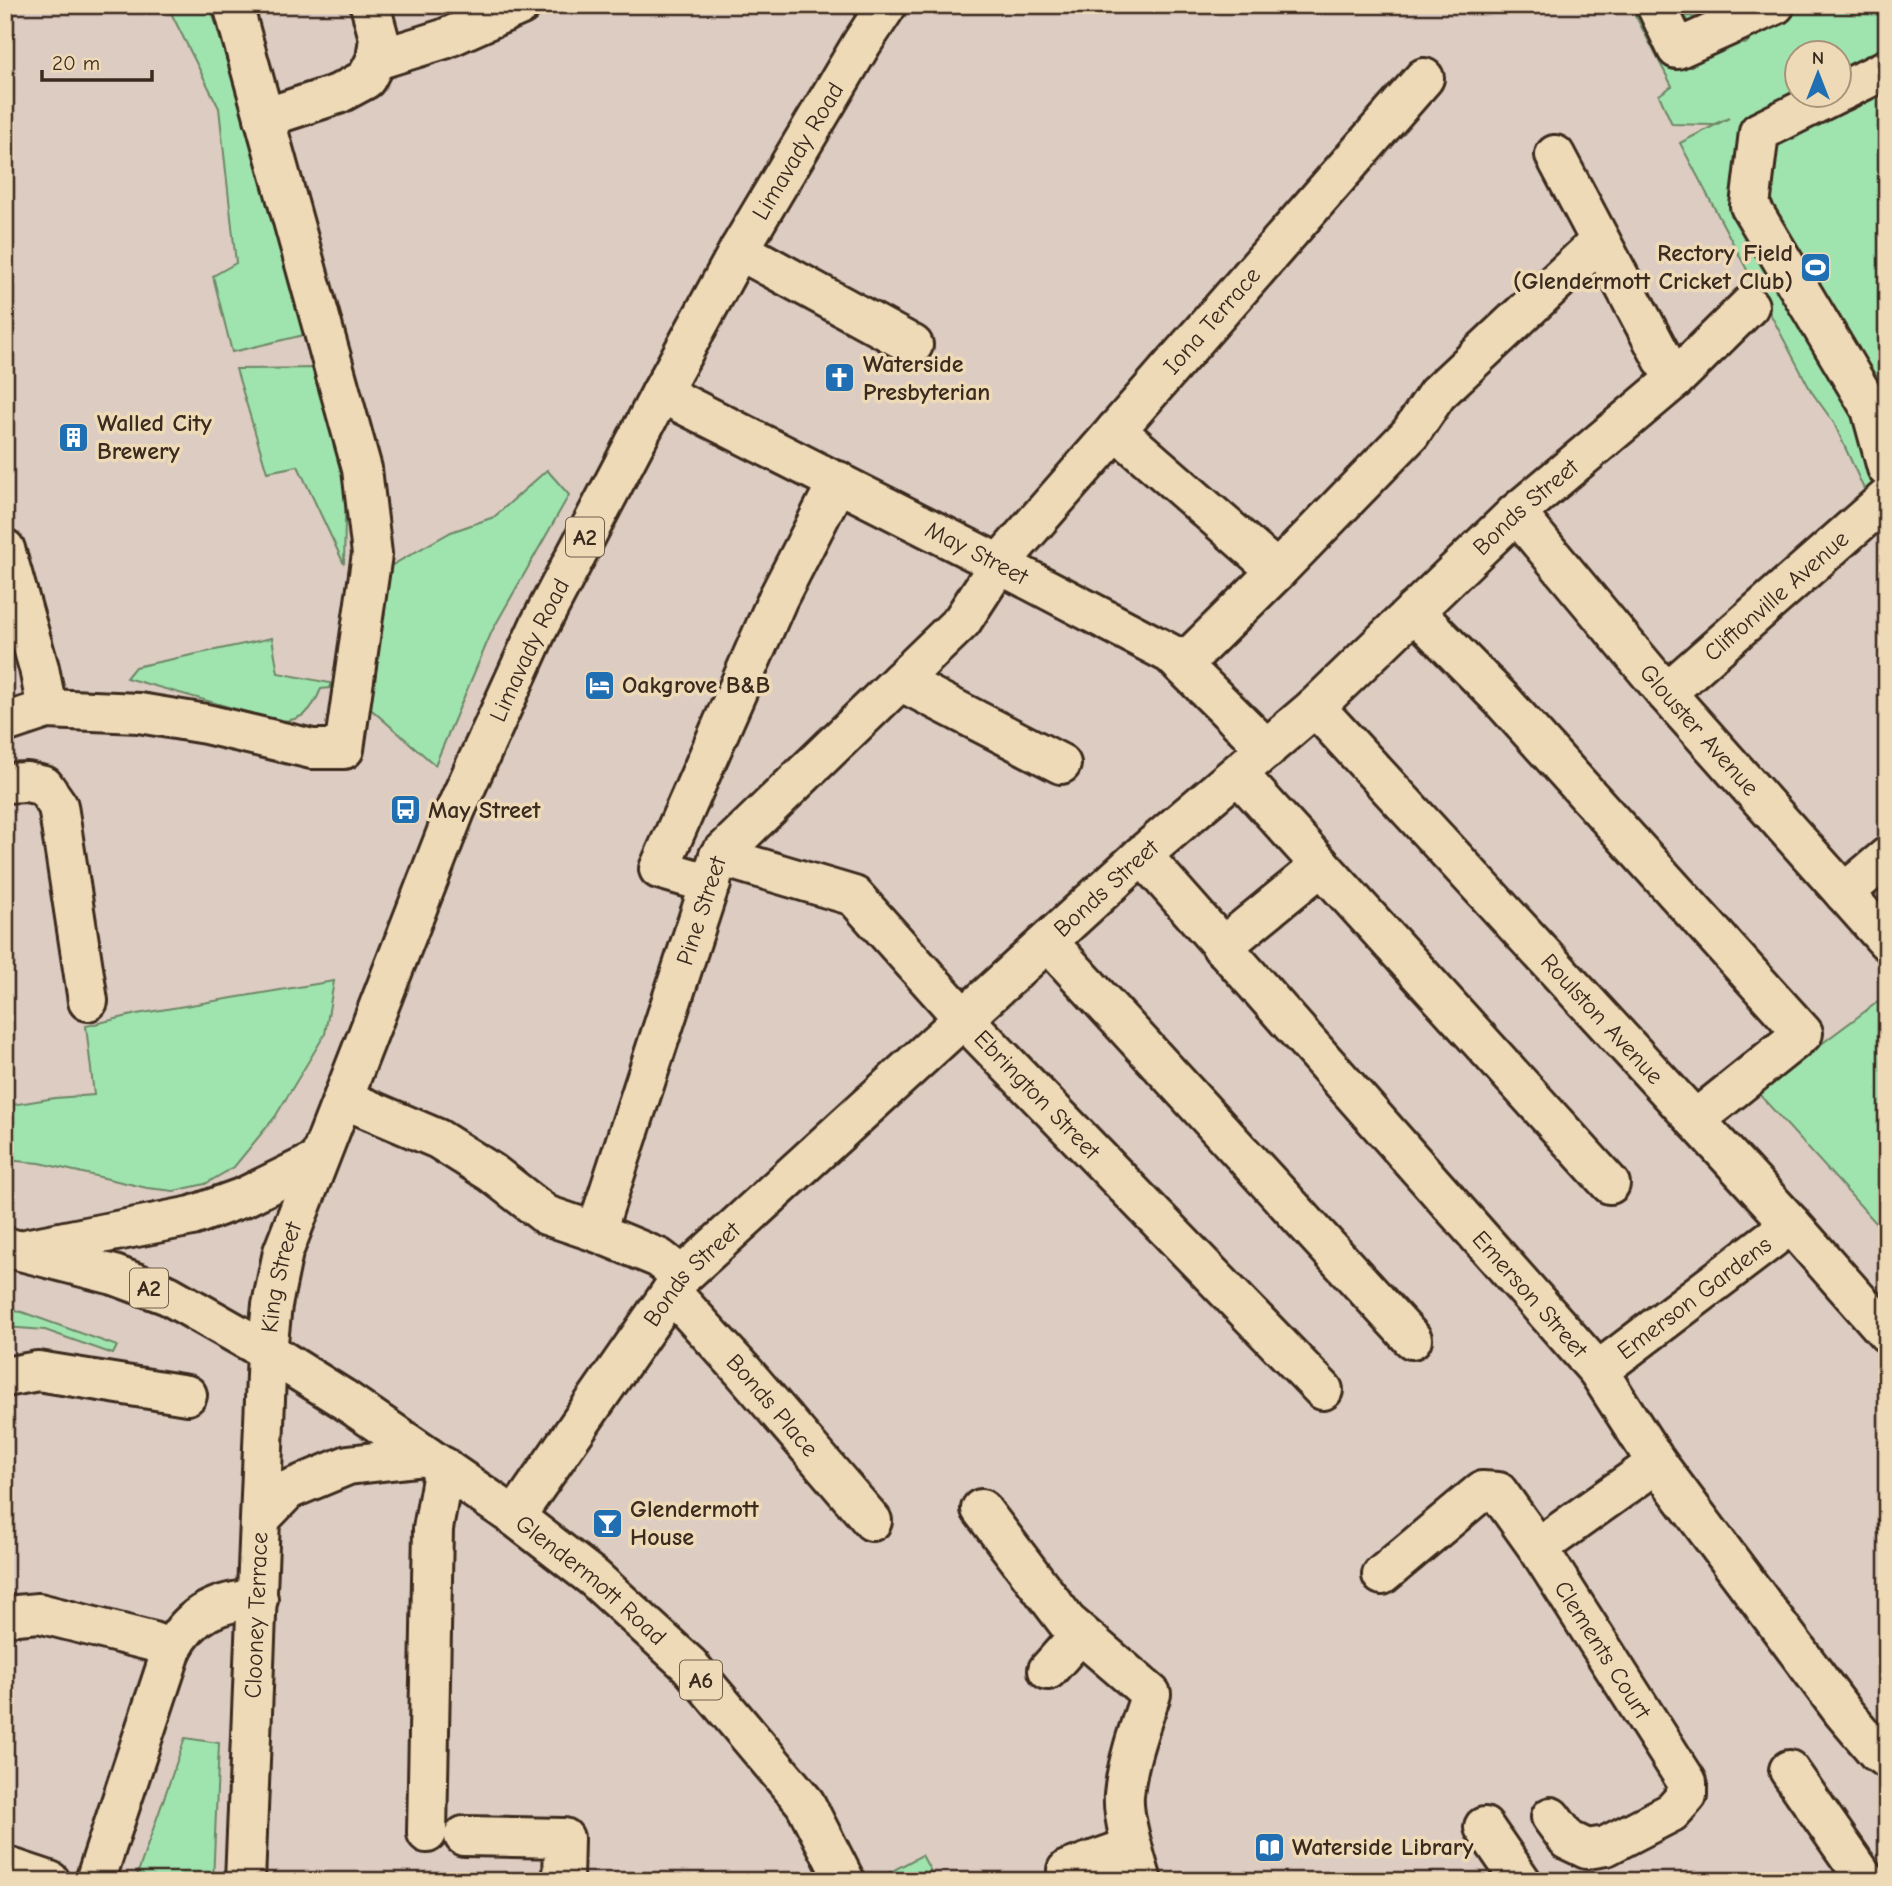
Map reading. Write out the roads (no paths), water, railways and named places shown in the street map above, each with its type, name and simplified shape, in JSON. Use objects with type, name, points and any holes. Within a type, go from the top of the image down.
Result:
[{"type":"main road","points":[[5,723],[47,709],[139,713],[206,723],[312,749],[344,749],[372,554],[363,481],[233,5]]},
{"type":"main road","points":[[264,118],[347,89],[366,79],[376,60],[379,38],[370,5]]},
{"type":"main road","points":[[376,60],[444,39],[521,5]]},
{"type":"main road","name":"Limavady Road","points":[[344,1099],[455,811],[539,626],[739,250],[887,5]]},
{"type":"main road","points":[[1656,5],[1676,49],[1775,5]]},
{"type":"main road","points":[[1854,85],[1887,69]]},
{"type":"main road","name":"Iona Terrace","points":[[999,564],[1424,78]]},
{"type":"main road","points":[[1807,108],[1759,132],[1750,206],[1871,409],[1887,468]]},
{"type":"main road","points":[[1555,155],[1674,380]]},
{"type":"main road","points":[[1182,665],[1410,434],[1437,394],[1600,241]]},
{"type":"main road","points":[[739,250],[914,345]]},
{"type":"main road","name":"Bonds Street","points":[[515,1517],[676,1284],[1142,855],[1315,707],[1516,513],[1674,380],[1749,306]]},
{"type":"main road","name":"May Street","points":[[661,393],[838,481],[1171,654],[1267,749]]},
{"type":"main road","points":[[1116,430],[1277,571]]},
{"type":"main road","name":"Ebrington Street","points":[[838,481],[778,598],[659,869],[715,870],[854,896],[964,1019],[1323,1390]]},
{"type":"main road","name":"Cliftonville Avenue","points":[[1666,693],[1887,499]]},
{"type":"main road","name":"Glouster Avenue","points":[[1516,513],[1666,693],[1887,941]]},
{"type":"main road","points":[[5,549],[39,668],[47,709]]},
{"type":"main road","name":"Pine Street","points":[[596,1231],[715,870],[962,621],[999,564]]},
{"type":"main road","points":[[1414,611],[1501,699],[1803,1033],[1695,1120]]},
{"type":"main road","points":[[900,681],[1061,764]]},
{"type":"main road","name":"Roulston Avenue","points":[[1315,707],[1791,1224],[1887,1333]]},
{"type":"main road","points":[[1238,774],[1610,1184]]},
{"type":"main road","points":[[5,783],[27,782],[44,786],[58,806],[88,1001]]},
{"type":"main road","name":"Emerson Street","points":[[1142,855],[1598,1371],[1657,1463],[1843,1712],[1877,1752],[1887,1759]]},
{"type":"main road","points":[[1844,893],[1887,857]]},
{"type":"main road","points":[[1222,947],[1321,866]]},
{"type":"main road","points":[[1048,942],[1412,1339]]},
{"type":"main road","name":"King Street","points":[[13,1248],[114,1275],[168,1295],[267,1351],[272,1305],[283,1252],[317,1161],[344,1099]]},
{"type":"main road","name":"Bonds Place","points":[[344,1099],[438,1139],[492,1173],[546,1215],[596,1231],[659,1258],[744,1372],[872,1521]]},
{"type":"main road","points":[[13,1248],[192,1216],[244,1197],[317,1161]]},
{"type":"main road","name":"Emerson Gardens","points":[[1598,1371],[1791,1224]]},
{"type":"main road","name":"Glendermott Road","points":[[267,1351],[342,1398],[515,1517],[594,1578],[689,1665],[805,1803],[845,1881]]},
{"type":"main road","name":"Clooney Terrace","points":[[245,1881],[267,1351]]},
{"type":"main road","points":[[5,1377],[38,1371],[187,1395]]},
{"type":"main road","points":[[261,1518],[288,1490],[348,1465],[435,1462],[433,1529],[445,1834],[564,1838],[563,1881]]},
{"type":"main road","points":[[1538,1548],[1657,1463]]},
{"type":"main road","name":"Clements Court","points":[[1382,1575],[1482,1491],[1498,1492],[1538,1548],[1688,1782],[1688,1795],[1672,1812],[1606,1846],[1587,1849],[1568,1840],[1551,1817]]},
{"type":"main road","points":[[981,1508],[1067,1622],[1151,1694],[1136,1741],[1124,1797],[1137,1864],[1067,1870]]},
{"type":"main road","points":[[95,1881],[172,1649],[179,1635],[211,1607],[235,1600],[258,1599]]},
{"type":"main road","points":[[5,1616],[39,1613],[172,1649]]},
{"type":"main road","points":[[1048,1670],[1080,1634]]},
{"type":"main road","points":[[1789,1770],[1864,1881]]},
{"type":"main road","points":[[1484,1827],[1521,1881]]},
{"type":"main road","points":[[5,1866],[50,1881]]},
{"type":"place","name":"Rectory Field (Glendermott Cricket Club)","points":[[1816,267]]},
{"type":"place","name":"Waterside Presbyterian","points":[[840,378]]},
{"type":"place","name":"Walled City Brewery","points":[[74,437]]},
{"type":"place","name":"Oakgrove B&B","points":[[599,685]]},
{"type":"place","name":"May Street","points":[[405,810]]},
{"type":"place","name":"Glendermott House","points":[[607,1523]]},
{"type":"place","name":"Waterside Library","points":[[1269,1847]]}]
